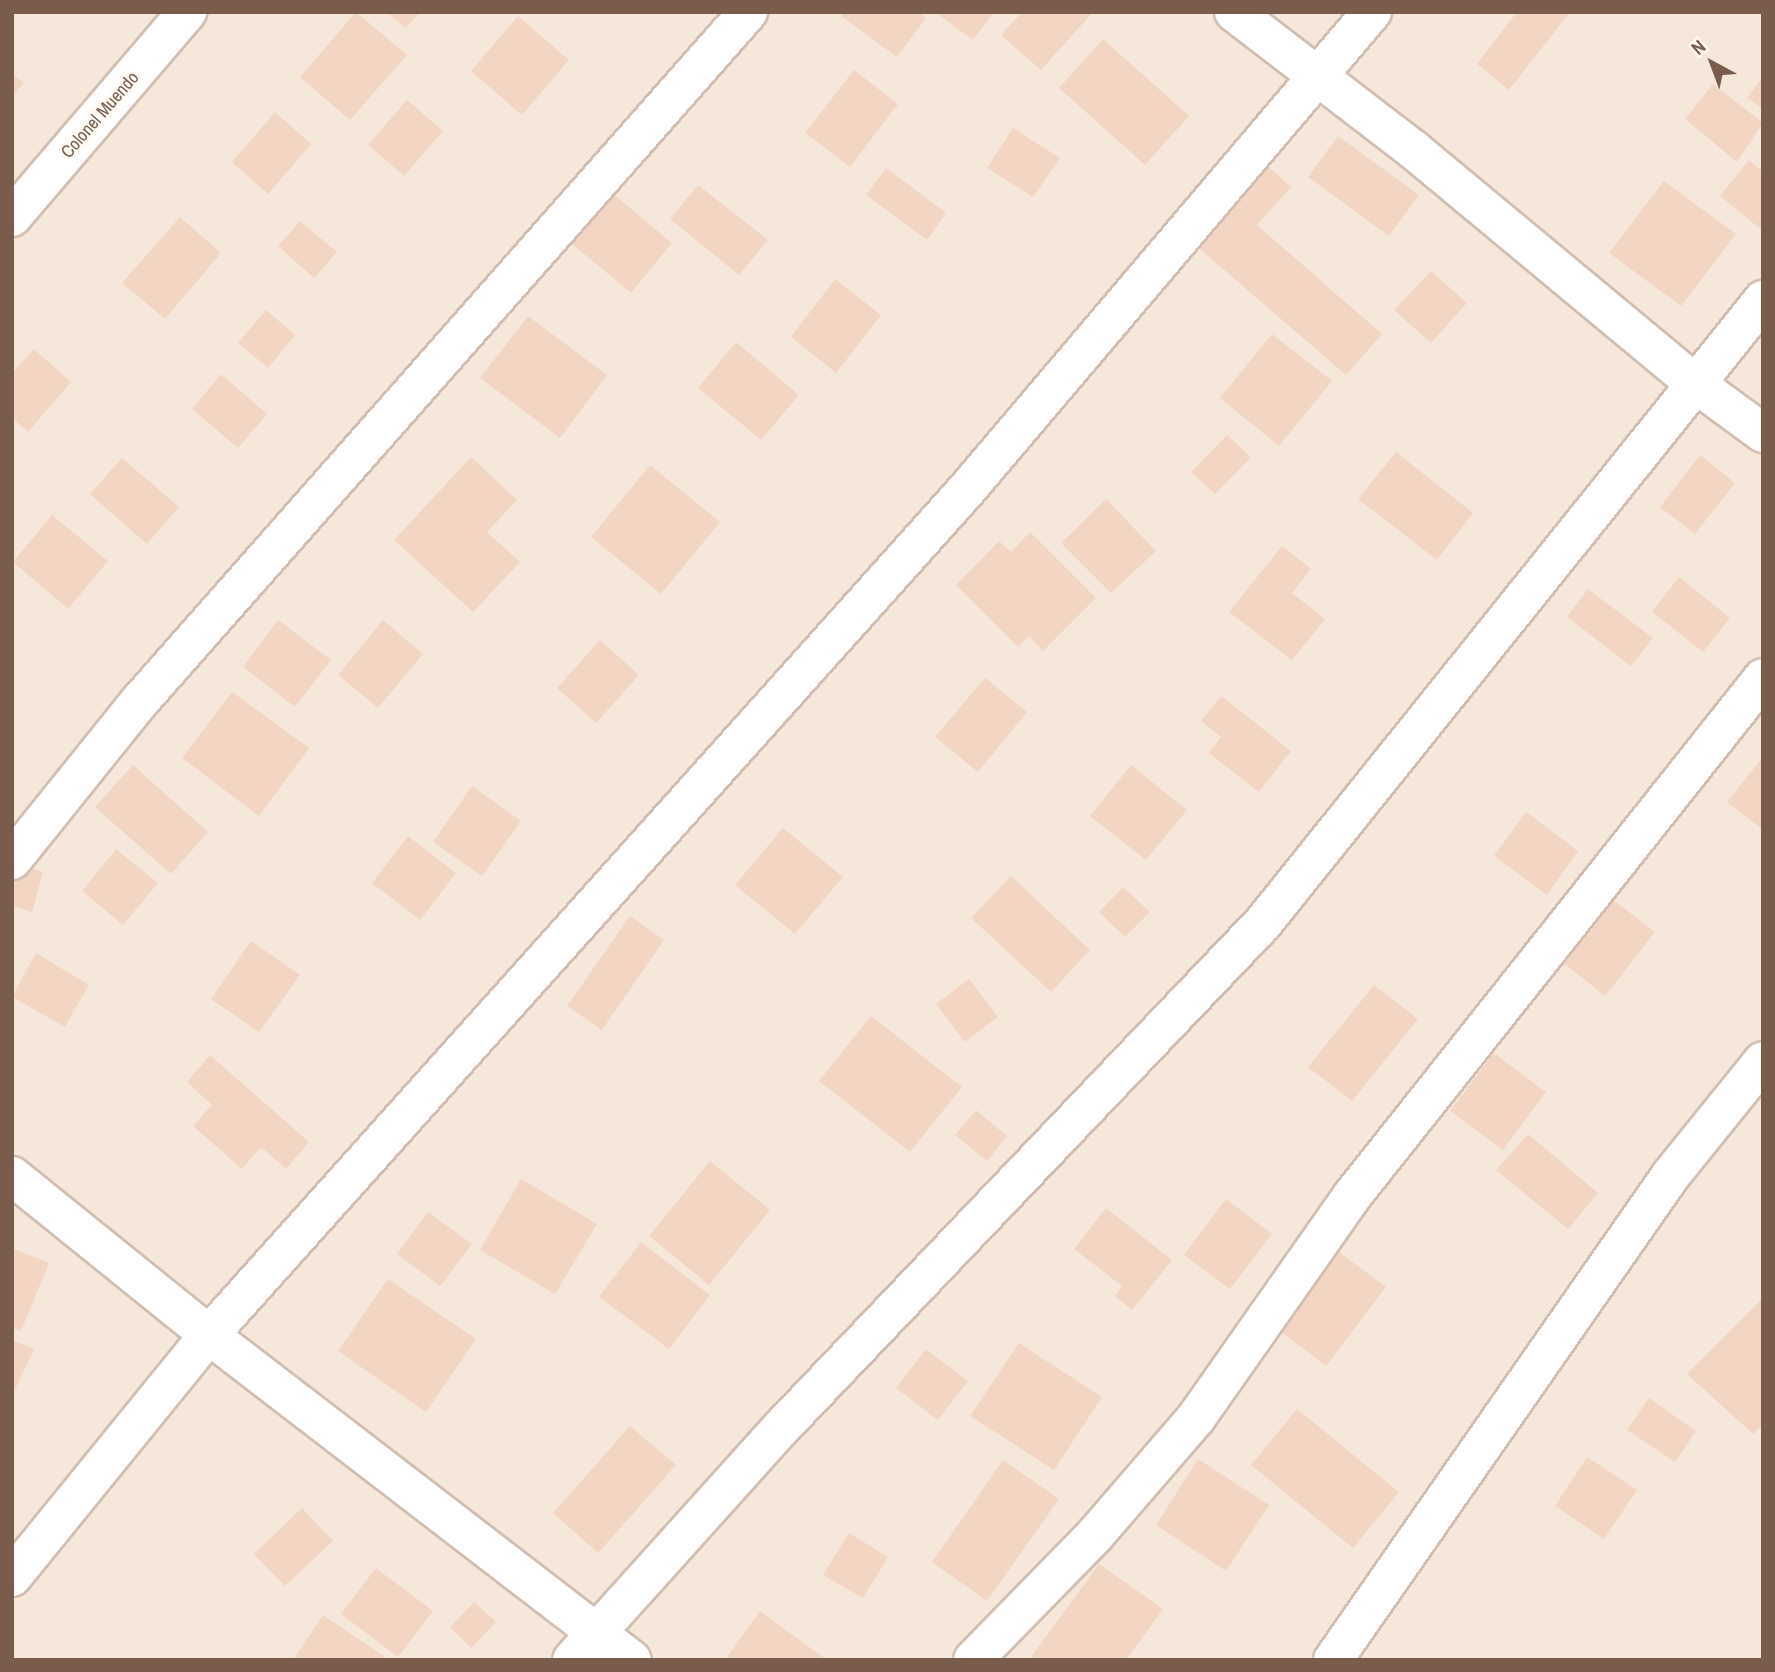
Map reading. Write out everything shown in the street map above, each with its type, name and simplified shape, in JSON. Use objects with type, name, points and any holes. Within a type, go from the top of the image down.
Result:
[{"type":"street","name":"Colonel Muendo","points":[[12,217],[187,12]]},
{"type":"street","points":[[12,860],[140,701],[748,12]]},
{"type":"street","points":[[1234,12],[1415,150],[1696,384],[1763,433]]},
{"type":"street","points":[[12,1577],[209,1335],[969,487],[1372,12]]},
{"type":"street","points":[[572,1660],[782,1427],[1263,923],[1763,300]]},
{"type":"street","points":[[973,1660],[1095,1535],[1196,1418],[1352,1196],[1763,678]]},
{"type":"street","points":[[1333,1660],[1671,1175],[1763,1061]]},
{"type":"street","points":[[12,1176],[209,1335],[632,1660]]},
{"type":"shaded area","points":[[12,12],[1763,12],[1763,1660],[12,1660]]},
{"type":"building","points":[[356,12],[407,55],[350,120],[300,77]]},
{"type":"building","points":[[387,12],[420,12],[406,28]]},
{"type":"building","points":[[844,12],[918,12],[926,18],[897,57],[841,16]]},
{"type":"building","points":[[935,12],[994,12],[973,40]]},
{"type":"building","points":[[1022,12],[1093,12],[1041,70],[1001,35]]},
{"type":"building","points":[[1517,12],[1570,12],[1509,90],[1477,64]]},
{"type":"building","points":[[518,16],[569,60],[522,115],[471,71]]},
{"type":"building","points":[[1103,39],[1189,116],[1145,165],[1059,88]]},
{"type":"building","points":[[854,70],[898,104],[850,167],[805,133]]},
{"type":"building","points":[[12,73],[24,83],[12,97]]},
{"type":"building","points":[[1763,76],[1763,109],[1747,98]]},
{"type":"building","points":[[1713,84],[1763,123],[1737,162],[1685,119]]},
{"type":"building","points":[[407,100],[443,131],[404,176],[368,145]]},
{"type":"building","points":[[275,112],[311,144],[268,194],[232,162]]},
{"type":"building","points":[[1013,128],[1060,158],[1033,197],[987,168]]},
{"type":"building","points":[[1338,136],[1419,195],[1389,236],[1308,177]]},
{"type":"building","points":[[1749,160],[1763,172],[1763,231],[1720,196]]},
{"type":"building","points":[[1264,163],[1291,187],[1257,225],[1382,334],[1346,375],[1193,243]]},
{"type":"building","points":[[886,168],[946,213],[927,240],[866,195]]},
{"type":"building","points":[[1664,181],[1736,234],[1681,306],[1609,253]]},
{"type":"building","points":[[698,185],[768,240],[739,275],[670,219]]},
{"type":"building","points":[[606,188],[672,243],[631,293],[565,238]]},
{"type":"building","points":[[180,217],[221,253],[165,319],[122,283]]},
{"type":"building","points":[[300,221],[337,252],[314,278],[278,246]]},
{"type":"building","points":[[1431,271],[1467,303],[1431,343],[1394,310]]},
{"type":"building","points":[[835,279],[881,315],[836,373],[791,337]]},
{"type":"building","points":[[266,310],[295,335],[268,368],[238,343]]},
{"type":"building","points":[[528,316],[607,375],[560,438],[480,378]]},
{"type":"building","points":[[1272,334],[1332,381],[1279,446],[1220,398]]},
{"type":"building","points":[[736,342],[799,395],[761,440],[698,388]]},
{"type":"building","points":[[34,349],[71,382],[28,432],[12,418],[12,373]]},
{"type":"building","points":[[221,374],[267,414],[238,448],[192,409]]},
{"type":"building","points":[[1227,435],[1251,457],[1215,494],[1191,472]]},
{"type":"building","points":[[1396,452],[1473,513],[1437,560],[1358,499]]},
{"type":"building","points":[[1700,455],[1735,483],[1695,534],[1660,507]]},
{"type":"building","points":[[471,457],[517,500],[487,532],[520,562],[473,612],[394,540]]},
{"type":"building","points":[[122,458],[179,507],[147,544],[90,494]]},
{"type":"building","points":[[650,465],[720,522],[661,594],[591,537]]},
{"type":"building","points":[[1106,499],[1156,551],[1111,593],[1061,543]]},
{"type":"building","points":[[52,515],[108,561],[68,609],[13,562]]},
{"type":"building","points":[[1030,532],[1096,598],[1043,651],[1029,636],[1018,647],[956,585],[999,541],[1011,552]]},
{"type":"building","points":[[1282,546],[1311,569],[1292,593],[1325,619],[1292,660],[1229,612]]},
{"type":"building","points":[[1679,577],[1730,618],[1703,652],[1652,612]]},
{"type":"building","points":[[1588,589],[1653,638],[1631,666],[1567,617]]},
{"type":"building","points":[[278,620],[331,660],[295,707],[243,667]]},
{"type":"building","points":[[383,620],[423,654],[378,708],[338,675]]},
{"type":"building","points":[[600,640],[639,675],[596,723],[557,688]]},
{"type":"building","points":[[985,678],[1027,712],[978,772],[935,737]]},
{"type":"building","points":[[232,692],[309,748],[259,816],[182,758]]},
{"type":"building","points":[[1221,696],[1291,751],[1259,792],[1209,753],[1221,737],[1201,721]]},
{"type":"building","points":[[1763,757],[1763,830],[1727,802]]},
{"type":"building","points":[[133,765],[208,832],[171,874],[95,807]]},
{"type":"building","points":[[1131,765],[1187,810],[1146,860],[1090,816]]},
{"type":"building","points":[[472,786],[521,821],[482,876],[433,842]]},
{"type":"building","points":[[1526,812],[1578,851],[1547,895],[1494,856]]},
{"type":"building","points":[[783,828],[843,877],[795,934],[735,885]]},
{"type":"building","points":[[408,836],[456,873],[420,920],[372,883]]},
{"type":"building","points":[[116,849],[158,883],[123,925],[82,891]]},
{"type":"building","points":[[14,863],[43,872],[32,912],[12,906]]},
{"type":"building","points":[[1011,876],[1090,950],[1051,992],[971,918]]},
{"type":"building","points":[[1123,887],[1150,912],[1125,937],[1099,912]]},
{"type":"building","points":[[1607,895],[1655,932],[1605,996],[1557,958]]},
{"type":"building","points":[[630,916],[664,940],[602,1030],[567,1006]]},
{"type":"building","points":[[251,941],[300,975],[259,1032],[211,999]]},
{"type":"building","points":[[36,953],[89,985],[65,1027],[12,997]]},
{"type":"building","points":[[969,979],[998,1017],[965,1042],[936,1004]]},
{"type":"building","points":[[1374,985],[1418,1019],[1352,1101],[1308,1067]]},
{"type":"building","points":[[871,1016],[962,1087],[910,1152],[819,1081]]},
{"type":"building","points":[[1494,1053],[1546,1092],[1503,1150],[1450,1111]]},
{"type":"building","points":[[210,1055],[309,1142],[286,1169],[261,1147],[242,1169],[193,1126],[212,1105],[187,1082]]},
{"type":"building","points":[[976,1110],[1007,1136],[987,1161],[955,1135]]},
{"type":"building","points":[[1528,1134],[1598,1193],[1568,1229],[1496,1170]]},
{"type":"building","points":[[710,1161],[770,1210],[709,1285],[649,1236]]},
{"type":"building","points":[[521,1179],[597,1224],[555,1294],[480,1250]]},
{"type":"building","points":[[1226,1199],[1272,1234],[1230,1289],[1184,1255]]},
{"type":"building","points":[[1106,1208],[1172,1260],[1132,1310],[1115,1296],[1122,1286],[1074,1249]]},
{"type":"building","points":[[428,1212],[472,1244],[440,1286],[397,1254]]},
{"type":"building","points":[[641,1242],[710,1295],[669,1349],[599,1297]]},
{"type":"building","points":[[1331,1246],[1386,1287],[1326,1366],[1272,1325]]},
{"type":"building","points":[[12,1248],[49,1263],[21,1331],[12,1328]]},
{"type":"building","points":[[388,1279],[476,1339],[426,1412],[338,1351]]},
{"type":"building","points":[[1763,1298],[1763,1425],[1753,1434],[1687,1374]]},
{"type":"building","points":[[12,1340],[34,1349],[12,1396]]},
{"type":"building","points":[[1019,1343],[1102,1397],[1054,1470],[970,1416]]},
{"type":"building","points":[[926,1349],[968,1381],[938,1420],[896,1388]]},
{"type":"building","points":[[1649,1398],[1696,1431],[1675,1462],[1627,1430]]},
{"type":"building","points":[[1297,1409],[1399,1492],[1353,1548],[1251,1465]]},
{"type":"building","points":[[630,1426],[676,1465],[598,1553],[553,1513]]},
{"type":"building","points":[[1587,1457],[1637,1490],[1604,1539],[1555,1506]]},
{"type":"building","points":[[1198,1459],[1269,1505],[1226,1571],[1156,1525]]},
{"type":"building","points":[[1003,1460],[1059,1499],[987,1601],[932,1562]]},
{"type":"building","points":[[302,1508],[333,1541],[285,1586],[254,1554]]},
{"type":"building","points":[[849,1533],[888,1557],[863,1598],[823,1575]]},
{"type":"building","points":[[1099,1564],[1163,1609],[1126,1660],[1035,1660],[1031,1657]]},
{"type":"building","points":[[376,1568],[433,1611],[398,1657],[341,1614]]},
{"type":"building","points":[[474,1602],[496,1622],[471,1648],[450,1627]]},
{"type":"building","points":[[760,1611],[827,1660],[725,1660]]},
{"type":"building","points":[[323,1615],[384,1656],[382,1660],[293,1660]]}]
